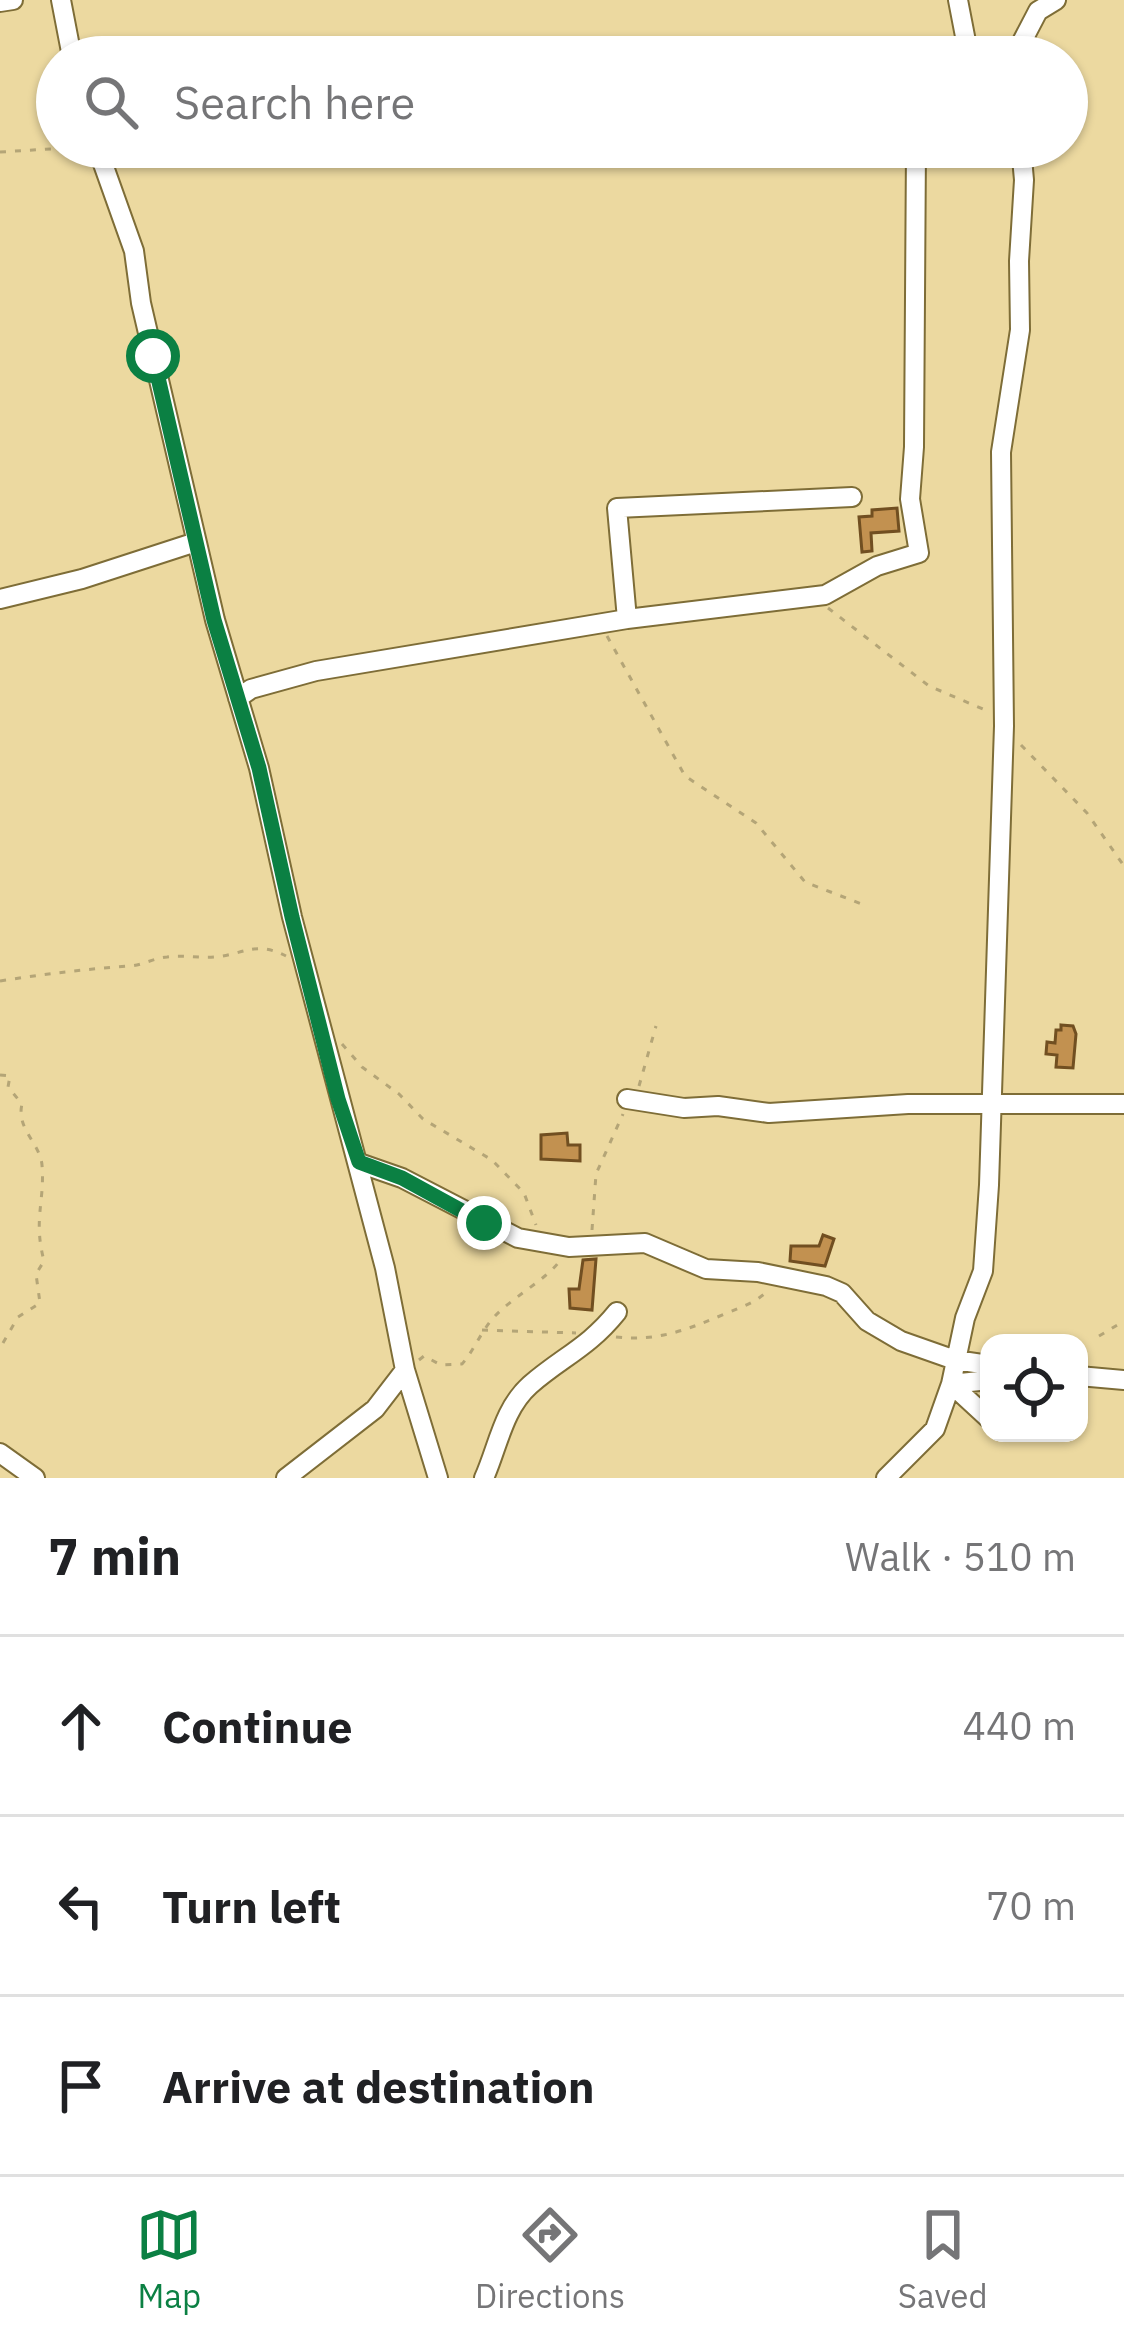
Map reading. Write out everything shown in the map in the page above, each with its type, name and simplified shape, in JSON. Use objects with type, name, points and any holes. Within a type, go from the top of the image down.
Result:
[{"type":"street","points":[[0,2],[13,0]]},
{"type":"street","points":[[61,0],[68,36]]},
{"type":"street","points":[[958,0],[965,36]]},
{"type":"street","points":[[1025,36],[1038,10],[1056,0]]},
{"type":"street","points":[[104,168],[134,251],[141,304],[196,542],[259,768],[338,1099],[359,1162],[405,1370],[438,1478]]},
{"type":"street","points":[[238,698],[251,689],[316,671],[627,619],[825,595],[877,566],[919,554],[910,500],[916,168]]},
{"type":"street","points":[[886,1478],[934,1430],[982,1271],[1004,726],[1001,452],[1020,330],[1023,168]]},
{"type":"street","points":[[627,619],[616,508],[852,497]]},
{"type":"street","points":[[0,599],[82,579],[196,542]]},
{"type":"street","points":[[627,1099],[769,1113],[1124,1104]]},
{"type":"street","points":[[359,1162],[402,1178],[518,1238],[569,1247],[645,1243],[706,1269],[782,1276],[842,1293],[867,1321],[889,1335],[956,1360],[980,1364]]},
{"type":"street","points":[[484,1478],[504,1423],[521,1396],[600,1335],[617,1312]]},
{"type":"street","points":[[286,1478],[375,1408],[405,1370]]},
{"type":"street","points":[[1088,1377],[1124,1380]]},
{"type":"street","points":[[951,1384],[980,1381]]},
{"type":"street","points":[[951,1384],[980,1411]]},
{"type":"street","points":[[0,1453],[35,1478]]},
{"type":"path","points":[[0,152],[36,150]]},
{"type":"path","points":[[825,595],[834,616],[890,659],[939,692],[988,711],[1088,813],[1124,866]]},
{"type":"path","points":[[599,625],[685,776],[756,823],[805,882],[865,905]]},
{"type":"path","points":[[0,981],[256,948],[274,950],[307,971]]},
{"type":"path","points":[[321,1020],[362,1066],[423,1119],[492,1160],[524,1193],[544,1242]]},
{"type":"path","points":[[590,1244],[596,1174],[627,1099],[641,1082],[656,1025]]},
{"type":"path","points":[[0,1075],[10,1076],[8,1087],[22,1104],[21,1122],[41,1159],[37,1232],[44,1261],[36,1274],[40,1303],[18,1317],[0,1348]]},
{"type":"path","points":[[405,1370],[424,1356],[441,1365],[462,1364],[482,1330],[522,1290],[554,1271],[569,1247]]},
{"type":"path","points":[[482,1330],[655,1338],[701,1326],[754,1303],[782,1276]]},
{"type":"path","points":[[1099,1336],[1124,1322]]},
{"type":"building","points":[[897,508],[899,531],[871,533],[872,551],[862,552],[859,517],[872,516],[872,510]]},
{"type":"building","points":[[1061,1025],[1073,1026],[1076,1034],[1073,1068],[1056,1067],[1057,1055],[1046,1054],[1047,1042],[1055,1043]]},
{"type":"building","points":[[567,1133],[568,1145],[580,1145],[580,1161],[541,1159],[541,1135]]},
{"type":"building","points":[[823,1235],[834,1239],[825,1266],[790,1261],[791,1246],[819,1246]]},
{"type":"building","points":[[596,1259],[592,1310],[570,1308],[569,1289],[579,1289],[583,1260]]},
{"type":"route","points":[[153,356],[214,620],[259,768],[338,1099],[359,1162],[402,1178],[484,1223]]}]
